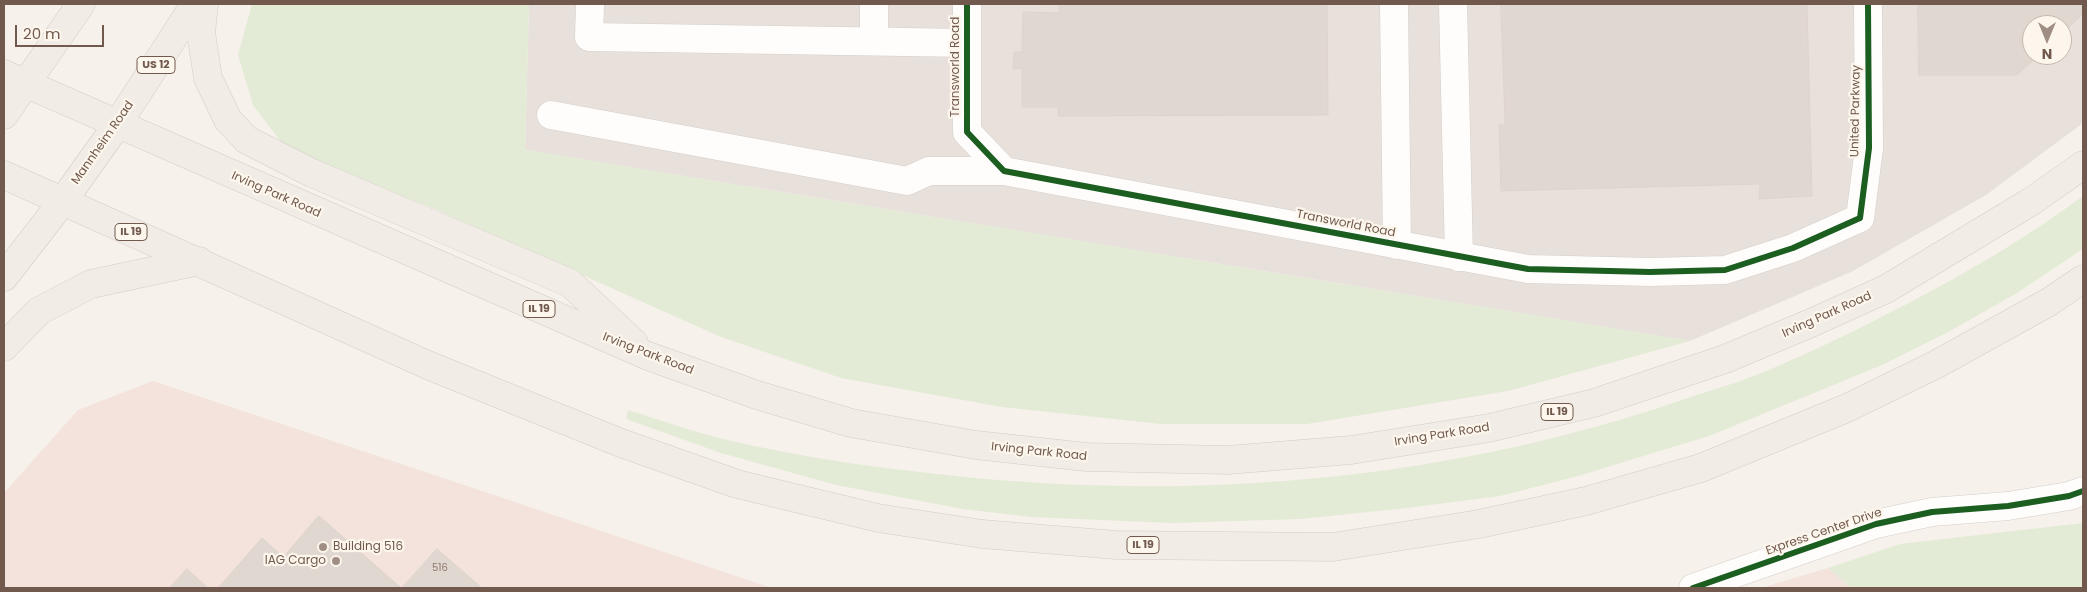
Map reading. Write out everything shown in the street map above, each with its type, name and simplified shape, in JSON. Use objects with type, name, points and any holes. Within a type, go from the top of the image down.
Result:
[{"type":"main road","points":[[4,115],[15,80],[81,4]]},
{"type":"main road","name":"Mannheim Road","points":[[4,277],[63,201],[117,125],[195,4]]},
{"type":"main road","points":[[204,4],[201,33],[208,78],[228,120],[247,140],[312,174],[570,283],[648,356]]},
{"type":"main road","name":"Irving Park Road","points":[[15,80],[648,356],[757,395],[851,423],[976,445],[1086,457],[1228,460],[1351,450],[1489,428],[1594,403],[1725,359],[1811,323],[1886,288],[2032,201],[2083,165]]},
{"type":"main road","name":"IL 19","points":[[4,176],[430,366],[621,443],[737,484],[878,518],[982,534],[1116,545],[1332,547],[1479,524],[1586,501],[1701,468],[1847,408],[1937,364],[2049,302],[2083,279]]},
{"type":"main road","points":[[4,347],[40,311],[91,284],[199,262]]},
{"type":"street","points":[[590,4],[589,37],[967,43]]},
{"type":"street","points":[[874,4],[874,41]]},
{"type":"street","name":"Transworld Road","points":[[967,4],[967,132],[1004,172],[1528,269],[1650,272],[1725,270],[1793,248],[1860,218]]},
{"type":"street","points":[[1394,4],[1397,245]]},
{"type":"street","points":[[1453,4],[1459,256]]},
{"type":"street","name":"United Parkway","points":[[1860,218],[1869,148],[1868,4]]},
{"type":"street","points":[[551,115],[907,181],[929,171],[1004,172]]},
{"type":"street","name":"Express Center Drive","points":[[1693,588],[1876,524],[1932,512],[2008,506],[2069,496],[2083,491]]},
{"type":"shaded area","points":[[529,4],[2083,4],[2083,123],[1986,195],[1853,271],[1690,341],[525,150]]},
{"type":"shaded area","points":[[153,381],[772,588],[4,588],[4,493],[78,410]]},
{"type":"shaded area","points":[[1828,568],[1851,588],[1761,588]]},
{"type":"green space","points":[[252,4],[529,4],[525,150],[1690,341],[1508,391],[1307,424],[1161,424],[1002,407],[841,378],[721,337],[428,206],[291,155],[253,105],[238,55]]},
{"type":"green space","points":[[2083,196],[2083,249],[2017,293],[1948,332],[1882,365],[1709,436],[1578,476],[1500,496],[1300,519],[1172,523],[1031,517],[963,509],[836,485],[721,453],[626,419],[628,410],[723,439],[783,452],[844,462],[965,477],[1056,484],[1147,486],[1238,484],[1328,477],[1418,465],[1507,449],[1595,427],[1758,374],[1839,338],[1930,292],[2019,240]]},
{"type":"green space","points":[[2083,523],[2083,588],[1851,588],[1828,568],[1900,544]]},
{"type":"building","points":[[1059,4],[1327,4],[1328,115],[1058,116],[1058,107],[1022,107],[1022,68],[1013,69],[1014,52],[1022,52],[1023,12],[1059,13]]},
{"type":"building","points":[[1501,4],[1807,4],[1812,196],[1759,199],[1760,184],[1501,191],[1499,124],[1505,126]]},
{"type":"building","points":[[1918,4],[2083,4],[2083,14],[2072,24],[2072,15],[2022,15],[2022,65],[2028,65],[2017,75],[1919,75]]},
{"type":"building","name":"Building 516","points":[[319,516],[401,588],[218,588],[262,538],[283,557]]},
{"type":"building","name":"Building 516","points":[[437,549],[482,588],[402,588]]},
{"type":"building","points":[[187,569],[208,588],[170,588]]},
{"type":"cycle path","points":[[967,4],[967,132],[1004,171],[1528,269],[1650,272],[1725,270],[1793,248],[1860,218],[1869,148],[1868,4]]},
{"type":"cycle path","points":[[1693,588],[1876,524],[1932,512],[2008,506],[2069,496],[2083,491]]},
{"type":"place","name":"Building 516","points":[[323,547]]},
{"type":"place","name":"IAG Cargo","points":[[336,561]]}]
